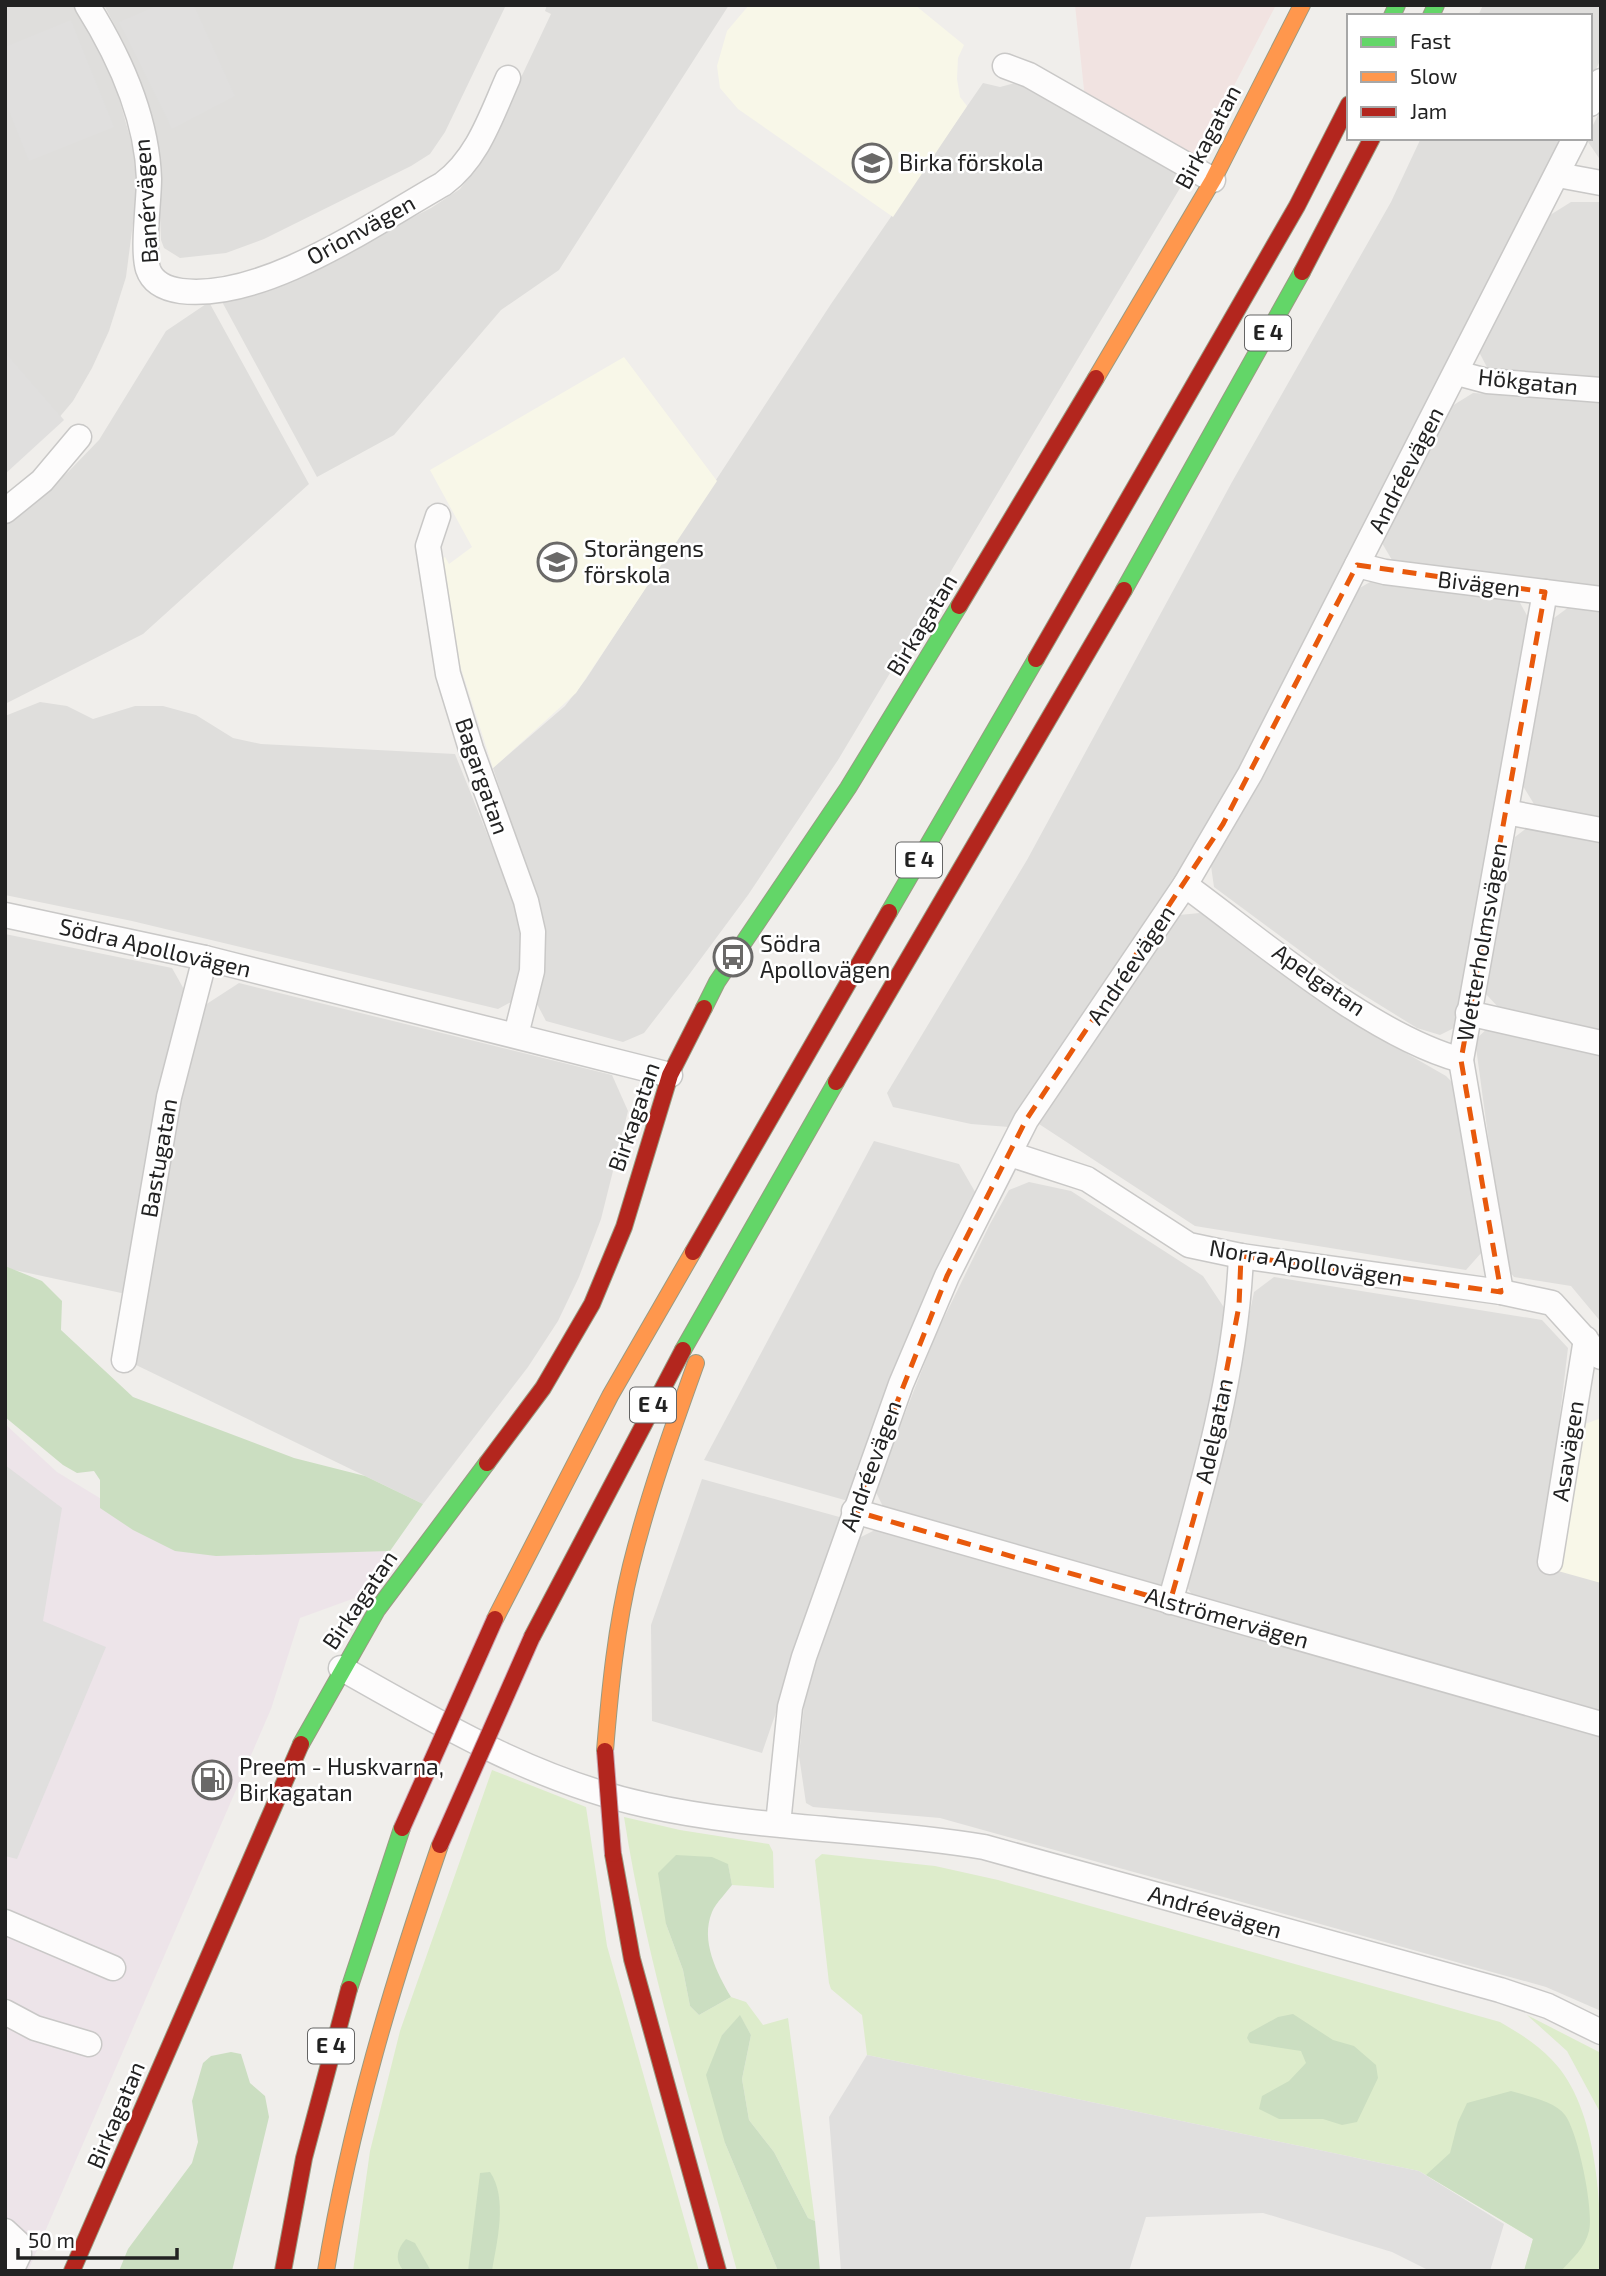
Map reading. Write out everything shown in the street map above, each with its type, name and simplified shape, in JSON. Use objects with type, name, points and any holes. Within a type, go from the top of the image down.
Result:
[{"type":"main road","name":"Birkagatan","points":[[72,2271],[306,1732],[341,1668],[396,1584],[543,1388],[592,1304],[624,1227],[670,1075],[725,969],[866,760],[1213,180],[1302,5]]},
{"type":"main road","name":"E 4","points":[[283,2271],[309,2127],[346,1989],[402,1828],[495,1619],[610,1396],[1297,206],[1347,108]]},
{"type":"main road","name":"E 4","points":[[326,2271],[350,2139],[386,2004],[440,1845],[483,1742],[532,1637],[645,1419],[781,1176],[1162,526],[1371,140]]},
{"type":"main road","points":[[718,2271],[632,1959],[612,1854],[606,1751],[611,1675],[624,1596],[646,1510],[700,1353],[781,1176]]},
{"type":"street","name":"Banérvägen","points":[[87,5],[120,64],[145,139],[149,178],[148,268],[156,282]]},
{"type":"street","points":[[1005,66],[1029,75],[1213,180]]},
{"type":"street","name":"Orionvägen","points":[[156,282],[169,289],[192,292],[217,292],[255,283],[299,265],[443,184],[457,174],[474,151],[508,78]]},
{"type":"street","points":[[1592,100],[1601,81]]},
{"type":"street","name":"Andréevägen","points":[[778,1824],[790,1707],[804,1657],[901,1384],[947,1276],[1026,1120],[1185,885],[1250,774],[1574,140]]},
{"type":"street","points":[[1558,175],[1601,183]]},
{"type":"street","name":"Hökgatan","points":[[1457,373],[1487,381],[1601,390]]},
{"type":"street","points":[[5,511],[42,481],[79,437]]},
{"type":"street","name":"Bagargatan","points":[[438,516],[428,546],[448,674],[471,748],[526,901],[533,932],[532,971],[516,1035]]},
{"type":"street","name":"Bivägen","points":[[1357,565],[1385,572],[1601,599]]},
{"type":"street","name":"Wetterholmsvägen","points":[[1501,1292],[1461,1060],[1545,592]]},
{"type":"street","points":[[1506,812],[1601,830]]},
{"type":"street","name":"Apelgatan","points":[[1185,885],[1347,1003],[1427,1050],[1461,1060]]},
{"type":"street","name":"Södra Apollovägen","points":[[5,915],[205,958],[670,1075]]},
{"type":"street","name":"Bastugatan","points":[[124,1360],[169,1097],[205,958]]},
{"type":"street","points":[[1468,1013],[1601,1043]]},
{"type":"street","name":"Norra Apollovägen","points":[[1010,1154],[1087,1179],[1189,1245],[1241,1256],[1501,1292],[1552,1303],[1593,1348]]},
{"type":"street","name":"Adelgatan","points":[[1170,1602],[1208,1472],[1239,1306],[1241,1256]]},
{"type":"street","name":"Asavägen","points":[[1550,1562],[1593,1348]]},
{"type":"street","name":"Alströmervägen","points":[[854,1511],[1601,1724]]},
{"type":"street","name":"Andréevägen","points":[[341,1668],[515,1762],[571,1784],[646,1805],[778,1824],[924,1837],[984,1847],[1500,1990],[1548,2006],[1601,2032]]},
{"type":"street","points":[[5,1922],[113,1968]]},
{"type":"street","points":[[5,2012],[35,2028],[89,2044]]},
{"type":"street","points":[[5,2231],[18,2243],[19,2254],[10,2271]]},
{"type":"highlighted area","points":[[1357,565],[1545,592],[1461,1060],[1501,1292],[1241,1256],[1239,1306],[1207,1472],[1170,1602],[854,1511],[947,1276],[1026,1120],[1223,824]]},
{"type":"shaded area","points":[[5,5],[75,5],[115,84],[133,148],[137,192],[126,277],[109,331],[92,368],[73,401],[57,420],[5,468]]},
{"type":"shaded area","points":[[104,5],[506,5],[445,132],[430,154],[264,239],[226,253],[180,258],[164,248],[161,240],[158,172],[147,105],[126,47]]},
{"type":"shaded area","points":[[159,5],[194,5],[235,96],[172,129],[119,22]]},
{"type":"shaded area","points":[[547,5],[729,5],[559,270],[501,310],[394,435],[317,477],[220,298],[278,285],[431,208],[460,189],[482,160],[551,14],[545,11]]},
{"type":"shaded area","name":"Birka förskola","points":[[749,5],[915,5],[964,45],[958,58],[957,79],[960,97],[967,106],[893,217],[738,109],[720,88],[717,66],[727,31]]},
{"type":"shaded area","points":[[1075,5],[1276,5],[1186,178],[1087,118]]},
{"type":"shaded area","points":[[1483,5],[1601,5],[1601,59],[1592,77],[1592,14],[1479,14]]},
{"type":"shaded area","points":[[71,20],[114,127],[29,161],[5,101],[5,47]]},
{"type":"shaded area","points":[[983,83],[1000,87],[1015,83],[1028,85],[1186,178],[838,760],[748,895],[688,976],[644,1033],[623,1042],[546,1021],[537,1004],[545,972],[544,924],[493,768],[565,706],[586,679],[831,304]]},
{"type":"shaded area","points":[[1601,109],[1601,161],[1587,140],[1592,140],[1592,127]]},
{"type":"shaded area","points":[[1420,140],[1561,140],[1213,822],[1009,1127],[971,1124],[893,1107],[887,1093],[1027,860],[1232,482],[1391,202]]},
{"type":"shaded area","points":[[1571,202],[1601,202],[1601,378],[1489,371],[1479,352],[1547,217]]},
{"type":"shaded area","points":[[209,302],[309,484],[143,634],[5,704],[5,523],[68,472],[99,440],[166,331]]},
{"type":"shaded area","points":[[5,352],[64,420],[5,474]]},
{"type":"shaded area","name":"Storängens förskola","points":[[624,357],[717,481],[576,693],[493,768],[452,640],[439,560],[445,557],[449,564],[472,547],[430,470]]},
{"type":"shaded area","points":[[1473,393],[1601,400],[1601,586],[1392,560],[1382,543],[1452,406]]},
{"type":"shaded area","points":[[1377,578],[1518,599],[1530,621],[1457,1019],[1454,1028],[1440,1035],[1417,1028],[1341,981],[1214,887],[1211,866],[1264,776],[1358,589]]},
{"type":"shaded area","points":[[1573,604],[1601,607],[1601,817],[1534,804],[1523,786],[1554,618]]},
{"type":"shaded area","points":[[40,702],[67,706],[93,719],[135,706],[163,706],[196,715],[233,738],[261,744],[455,754],[512,896],[520,928],[521,973],[513,1001],[498,1009],[132,921],[5,895],[5,716]]},
{"type":"shaded area","points":[[1533,823],[1601,837],[1601,1031],[1499,1008],[1484,992],[1515,837]]},
{"type":"shaded area","points":[[1200,913],[1338,1014],[1446,1076],[1455,1085],[1482,1252],[1466,1270],[1195,1226],[1039,1124],[1179,915]]},
{"type":"shaded area","points":[[5,934],[172,968],[186,993],[126,1294],[5,1268]]},
{"type":"shaded area","points":[[239,983],[612,1075],[628,1111],[601,1219],[579,1277],[558,1321],[528,1367],[423,1504],[134,1364],[179,1100],[202,1007]]},
{"type":"shaded area","points":[[1489,1027],[1601,1051],[1601,1322],[1571,1286],[1514,1277],[1506,1268],[1475,1040]]},
{"type":"shaded area","points":[[874,1141],[959,1164],[978,1197],[848,1501],[704,1460]]},
{"type":"shaded area","points":[[1029,1182],[1071,1191],[1203,1276],[1229,1315],[1199,1469],[1163,1589],[885,1511],[875,1490],[936,1334],[990,1224],[1009,1190]]},
{"type":"shaded area","points":[[1274,1277],[1542,1320],[1568,1348],[1542,1565],[1601,1418],[1601,1712],[1194,1598],[1185,1584],[1217,1473],[1254,1292]]},
{"type":"shaded area","points":[[1601,1418],[1601,1583],[1558,1571],[1580,1426]]},
{"type":"shaded area","points":[[5,1424],[57,1472],[190,1553],[390,1551],[355,1598],[300,1618],[271,1709],[28,2271],[5,2271]]},
{"type":"shaded area","points":[[5,1465],[62,1508],[43,1621],[106,1647],[17,1859],[5,1856]]},
{"type":"shaded area","points":[[702,1479],[843,1518],[762,1753],[652,1721],[651,1625]]},
{"type":"shaded area","points":[[877,1529],[1601,1733],[1601,2011],[1546,1987],[940,1818],[813,1807],[806,1803],[799,1756],[805,1695],[859,1538]]},
{"type":"shaded area","points":[[867,2055],[1419,2171],[1504,2224],[1490,2271],[1430,2271],[1392,2252],[1263,2213],[1146,2217],[1129,2271],[841,2271],[829,2117]]},
{"type":"green space","points":[[5,1266],[42,1281],[62,1301],[61,1330],[133,1397],[294,1458],[365,1476],[423,1504],[390,1551],[216,1556],[175,1551],[133,1530],[100,1508],[100,1480],[94,1471],[77,1473],[63,1465],[5,1417]]},
{"type":"green space","points":[[492,1770],[586,1807],[607,1946],[699,2271],[353,2271],[370,2151],[400,2031]]},
{"type":"green space","points":[[624,1817],[680,1830],[769,1844],[773,1852],[774,1888],[732,1885],[728,1865],[666,1924],[683,1970],[690,2006],[699,2015],[731,1997],[746,2002],[763,2025],[788,2018],[815,2221],[808,2218],[774,2152],[749,2120],[742,2079],[751,2035],[740,2016],[722,2035],[725,2143],[778,2271],[737,2271],[659,1989]]},
{"type":"green space","points":[[822,1854],[935,1866],[998,1880],[1500,2022],[1534,2044],[1552,2060],[1568,2080],[1579,2104],[1588,2131],[1598,2189],[1601,2271],[1524,2271],[1533,2239],[1419,2171],[867,2055],[862,2015],[831,1989],[829,1983],[815,1860]]},
{"type":"green space","points":[[676,1855],[712,1857],[728,1864],[732,1885],[712,1912],[708,1934],[720,1978],[731,1997],[699,2015],[690,2006],[683,1970],[666,1924],[658,1873]]},
{"type":"green space","points":[[1293,2014],[1333,2040],[1354,2046],[1376,2065],[1378,2078],[1357,2122],[1342,2125],[1323,2119],[1279,2119],[1259,2109],[1262,2096],[1289,2081],[1306,2063],[1301,2051],[1250,2043],[1247,2038],[1249,2033],[1278,2017]]},
{"type":"green space","points":[[740,2015],[751,2035],[742,2079],[749,2120],[774,2152],[808,2218],[815,2221],[820,2271],[778,2271],[725,2143],[706,2075],[722,2035]]},
{"type":"green space","points":[[1527,2015],[1601,2053],[1601,2114],[1567,2051]]},
{"type":"green space","points":[[231,2052],[241,2054],[250,2083],[265,2096],[269,2117],[232,2271],[119,2271],[128,2249],[192,2163],[198,2142],[192,2101],[203,2063],[211,2056]]},
{"type":"green space","points":[[1511,2091],[1560,2110],[1570,2124],[1580,2154],[1589,2206],[1589,2231],[1574,2258],[1561,2271],[1524,2271],[1533,2239],[1426,2175],[1450,2153],[1458,2122],[1467,2103]]},
{"type":"green space","points":[[490,2172],[499,2194],[500,2207],[492,2271],[468,2271],[480,2173]]},
{"type":"green space","points":[[406,2239],[415,2243],[431,2271],[404,2271],[398,2255]]},
{"type":"traffic: fast","points":[[1393,14],[1397,5]]},
{"type":"traffic: fast","points":[[1432,14],[1436,5]]},
{"type":"traffic: fast","points":[[1124,590],[1302,272]]},
{"type":"traffic: fast","points":[[704,1008],[717,982],[848,788],[959,606]]},
{"type":"traffic: fast","points":[[889,912],[1036,659]]},
{"type":"traffic: fast","points":[[683,1350],[836,1082]]},
{"type":"traffic: fast","points":[[301,1744],[377,1610],[487,1463]]},
{"type":"traffic: fast","points":[[349,1989],[402,1828]]},
{"type":"traffic: slow","points":[[1096,378],[1213,180],[1302,5]]},
{"type":"traffic: slow","points":[[495,1619],[610,1396],[693,1252]]},
{"type":"traffic: slow","points":[[605,1751],[611,1681],[631,1566],[669,1438],[696,1363]]},
{"type":"traffic: slow","points":[[326,2271],[347,2163],[374,2056],[440,1845]]},
{"type":"traffic: jam","points":[[1036,659],[1297,206],[1347,108]]},
{"type":"traffic: jam","points":[[1302,272],[1371,140]]},
{"type":"traffic: jam","points":[[959,606],[1096,378]]},
{"type":"traffic: jam","points":[[836,1082],[1124,590]]},
{"type":"traffic: jam","points":[[693,1252],[889,912]]},
{"type":"traffic: jam","points":[[487,1463],[543,1388],[592,1304],[624,1227],[670,1075],[704,1008]]},
{"type":"traffic: jam","points":[[532,1637],[683,1350]]},
{"type":"traffic: jam","points":[[402,1828],[495,1619]]},
{"type":"traffic: jam","points":[[440,1845],[532,1637]]},
{"type":"traffic: jam","points":[[72,2271],[301,1744]]},
{"type":"traffic: jam","points":[[605,1751],[613,1854]]},
{"type":"traffic: jam","points":[[613,1854],[632,1959],[718,2271]]},
{"type":"traffic: jam","points":[[283,2271],[304,2158],[349,1989]]},
{"type":"place","name":"Birka förskola","points":[[872,163]]},
{"type":"place","name":"Storängens förskola","points":[[557,562]]},
{"type":"place","name":"Södra Apollovägen","points":[[733,957]]},
{"type":"place","name":"Preem - Huskvarna, Birkagatan","points":[[212,1780]]}]
